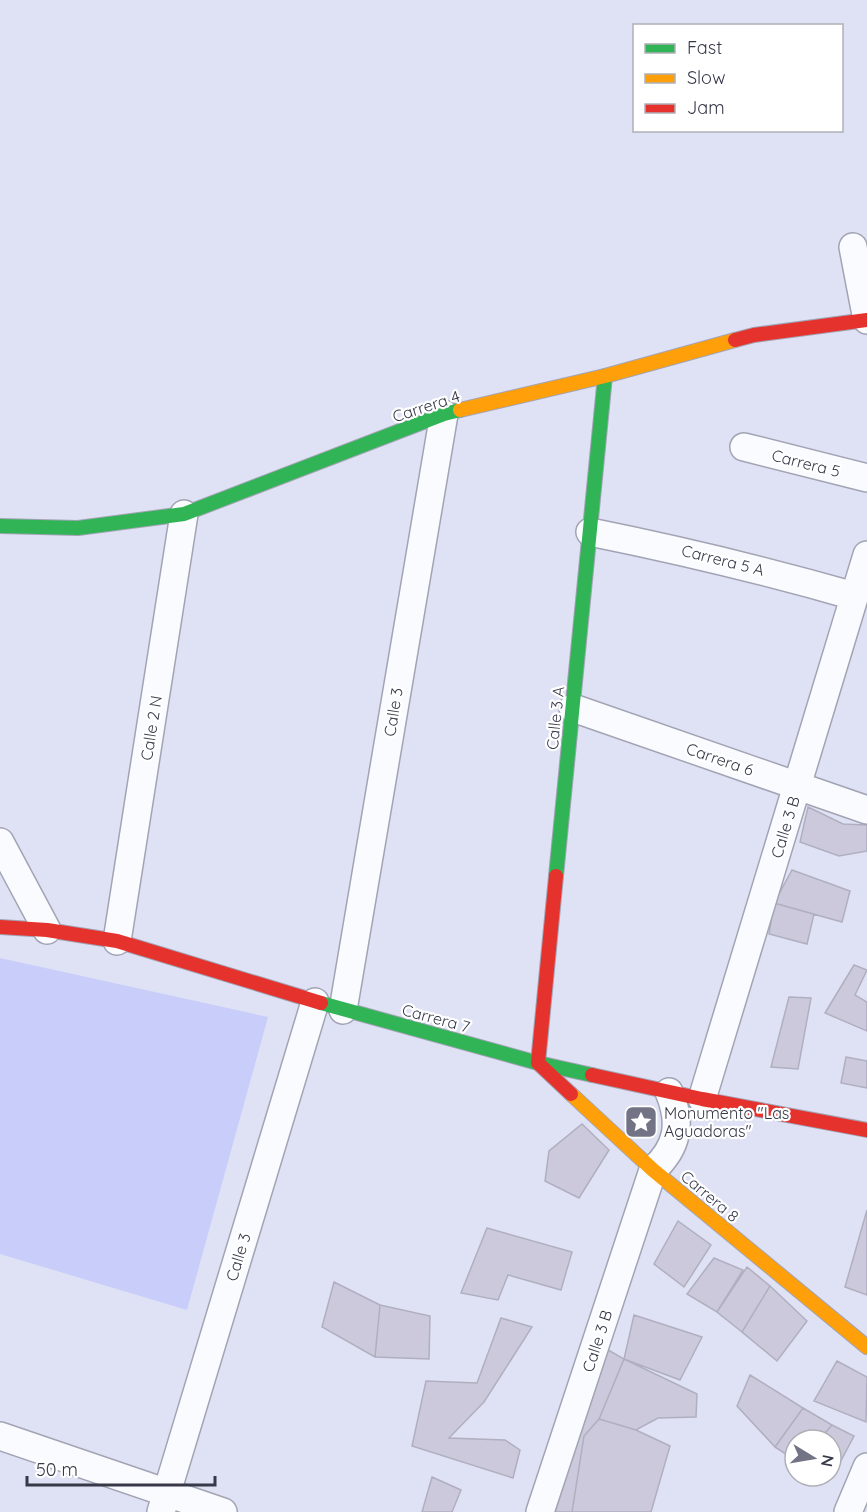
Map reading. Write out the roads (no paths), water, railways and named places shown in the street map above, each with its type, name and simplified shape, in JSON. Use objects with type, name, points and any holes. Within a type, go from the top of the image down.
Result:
[{"type":"street","points":[[853,247],[867,320]]},
{"type":"street","name":"Carrera 4","points":[[0,526],[78,528],[184,514],[444,414],[605,376],[754,335],[867,320]]},
{"type":"street","name":"Calle 3 A","points":[[538,1063],[605,376]]},
{"type":"street","name":"Calle 3","points":[[343,1010],[444,414]]},
{"type":"street","name":"Carrera 5","points":[[744,447],[867,478]]},
{"type":"street","name":"Calle 2 N","points":[[117,941],[184,514]]},
{"type":"street","name":"Carrera 5 A","points":[[590,532],[690,552],[855,596]]},
{"type":"street","name":"Calle 3 B","points":[[702,1099],[867,555]]},
{"type":"street","name":"Carrera 6","points":[[573,708],[867,810]]},
{"type":"street","points":[[0,842],[47,930]]},
{"type":"street","name":"Carrera 7","points":[[0,927],[47,930],[117,941],[315,1002],[538,1063],[702,1099],[867,1130]]},
{"type":"street","name":"Calle 3","points":[[164,1502],[315,1002]]},
{"type":"street","name":"Carrera 8","points":[[538,1063],[653,1170],[867,1347]]},
{"type":"street","name":"Calle 3 B","points":[[540,1512],[653,1170],[667,1154],[675,1134],[677,1119],[675,1105],[669,1092]]},
{"type":"street","points":[[0,1436],[164,1502],[223,1512]]},
{"type":"street","points":[[848,1512],[867,1467]]},
{"type":"place","name":"Monumento \"Las Aguadoras\"","points":[[641,1122]]}]
